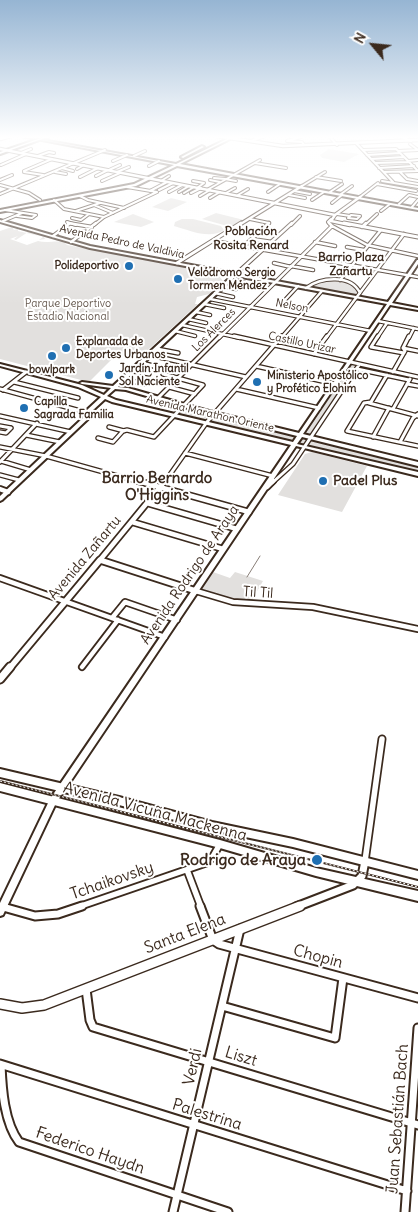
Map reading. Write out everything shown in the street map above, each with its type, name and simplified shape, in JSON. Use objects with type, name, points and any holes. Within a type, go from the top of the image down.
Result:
[{"type":"main road","points":[[0,210],[81,193]]},
{"type":"main road","points":[[0,210],[98,193]]},
{"type":"main road","points":[[329,193],[341,194]]},
{"type":"main road","points":[[333,193],[418,208]]},
{"type":"main road","points":[[359,198],[418,208]]},
{"type":"main road","name":"Avenida Pedro de Valdivia","points":[[1,221],[71,242],[418,309]]},
{"type":"main road","name":"Avenida Rodrigo de Araya","points":[[1,909],[53,801],[418,261]]},
{"type":"main road","points":[[87,415],[236,274]]},
{"type":"main road","name":"Avenida Marathon Oriente","points":[[0,364],[80,386],[106,398],[418,474]]},
{"type":"main road","name":"Avenida Marathon Oriente","points":[[0,364],[90,384],[117,388],[418,464]]},
{"type":"main road","points":[[0,499],[71,432],[98,402],[113,394],[117,388],[128,380],[134,371]]},
{"type":"main road","points":[[96,393],[98,402]]},
{"type":"main road","name":"Avenida Vicuña Mackenna","points":[[0,773],[418,875]]},
{"type":"main road","name":"Avenida Vicuña Mackenna","points":[[0,787],[358,882],[418,896]]},
{"type":"street","points":[[25,193],[40,200]]},
{"type":"street","points":[[71,242],[104,217],[157,193]]},
{"type":"street","points":[[200,196],[205,193]]},
{"type":"street","points":[[210,198],[219,193]]},
{"type":"street","points":[[226,193],[333,217],[350,216],[348,218],[370,220]]},
{"type":"street","points":[[238,196],[243,193]]},
{"type":"street","points":[[177,263],[292,193]]},
{"type":"street","points":[[302,193],[310,194]]},
{"type":"street","points":[[312,200],[323,193]]},
{"type":"street","points":[[366,193],[333,217],[329,223],[368,245],[418,256]]},
{"type":"street","points":[[332,203],[341,194]]},
{"type":"street","points":[[289,195],[305,198]]},
{"type":"street","points":[[399,204],[409,195],[418,198],[412,207]]},
{"type":"street","points":[[80,196],[124,208]]},
{"type":"street","points":[[54,200],[62,208],[104,217]]},
{"type":"street","points":[[75,211],[102,203]]},
{"type":"street","points":[[381,211],[390,204]]},
{"type":"street","points":[[94,205],[113,213]]},
{"type":"street","points":[[5,210],[36,215],[32,218],[17,216]]},
{"type":"street","points":[[82,212],[72,218],[81,220],[89,214]]},
{"type":"street","points":[[1,221],[22,213]]},
{"type":"street","points":[[362,227],[377,214]]},
{"type":"street","points":[[236,274],[300,216]]},
{"type":"street","points":[[333,217],[342,223]]},
{"type":"street","points":[[333,217],[332,221],[418,237]]},
{"type":"street","points":[[244,246],[269,223],[250,219]]},
{"type":"street","points":[[53,236],[68,223],[92,227]]},
{"type":"street","name":"Los Alerces","points":[[158,398],[332,226]]},
{"type":"street","points":[[340,280],[381,230]]},
{"type":"street","points":[[72,231],[84,232]]},
{"type":"street","points":[[314,354],[404,234]]},
{"type":"street","points":[[252,239],[272,242]]},
{"type":"street","points":[[214,241],[418,277]]},
{"type":"street","points":[[315,242],[335,246]]},
{"type":"street","points":[[347,247],[364,250]]},
{"type":"street","points":[[330,262],[336,256]]},
{"type":"street","points":[[274,263],[313,270]]},
{"type":"street","points":[[230,280],[245,282]]},
{"type":"street","points":[[306,288],[318,280],[340,280],[356,286],[360,290],[358,296]]},
{"type":"street","points":[[223,286],[236,289]]},
{"type":"street","points":[[284,300],[298,286]]},
{"type":"street","name":"Avenida Zañartu","points":[[0,680],[160,488],[207,422],[322,291]]},
{"type":"street","points":[[215,293],[233,297]]},
{"type":"street","name":"Nelson","points":[[210,299],[371,331]]},
{"type":"street","points":[[204,304],[224,308]]},
{"type":"street","points":[[196,312],[208,316],[213,312]]},
{"type":"street","points":[[188,319],[206,323]]},
{"type":"street","points":[[378,321],[416,328],[403,348],[405,351],[393,372]]},
{"type":"street","points":[[387,322],[371,347],[404,353]]},
{"type":"street","name":"Castillo Urizar","points":[[182,325],[350,362],[358,367],[409,380],[418,377]]},
{"type":"street","points":[[175,332],[195,336]]},
{"type":"street","points":[[157,348],[178,353]]},
{"type":"street","points":[[403,348],[418,351]]},
{"type":"street","points":[[150,355],[246,378]]},
{"type":"street","points":[[142,363],[165,368]]},
{"type":"street","points":[[256,366],[336,384]]},
{"type":"street","points":[[264,490],[291,466],[306,447],[358,367]]},
{"type":"street","name":"Castillo Urizar","points":[[358,367],[393,372],[409,380]]},
{"type":"street","points":[[134,371],[149,374]]},
{"type":"street","points":[[2,390],[26,372]]},
{"type":"street","points":[[109,427],[153,437],[203,385],[202,383],[163,374]]},
{"type":"street","points":[[387,375],[370,402],[364,403],[347,431],[418,446]]},
{"type":"street","points":[[128,380],[144,384]]},
{"type":"street","points":[[373,437],[409,380],[418,386]]},
{"type":"street","points":[[156,381],[195,394]]},
{"type":"street","points":[[14,382],[78,398]]},
{"type":"street","points":[[236,388],[319,408]]},
{"type":"street","points":[[2,390],[87,415]]},
{"type":"street","points":[[368,403],[418,415]]},
{"type":"street","points":[[400,442],[413,418],[418,415]]},
{"type":"street","points":[[0,416],[71,432]]},
{"type":"street","points":[[1,462],[37,423]]},
{"type":"street","points":[[0,426],[11,428],[6,433],[0,432]]},
{"type":"street","points":[[98,438],[113,442],[124,430]]},
{"type":"street","points":[[26,435],[60,442]]},
{"type":"street","points":[[0,447],[46,456],[249,512]]},
{"type":"street","points":[[185,452],[273,476]]},
{"type":"street","points":[[1,462],[31,470]]},
{"type":"street","points":[[0,475],[19,480]]},
{"type":"street","points":[[0,489],[8,492]]},
{"type":"street","points":[[147,503],[238,529]]},
{"type":"street","points":[[132,522],[223,550]]},
{"type":"street","name":"Til Til","points":[[100,560],[233,602],[320,608],[418,629]]},
{"type":"street","points":[[0,578],[165,637]]},
{"type":"street","points":[[112,618],[125,602],[176,620]]},
{"type":"street","points":[[82,668],[118,620]]},
{"type":"street","points":[[358,882],[362,876],[365,861],[382,739]]},
{"type":"street","name":"Tchaikovsky","points":[[1,909],[35,916],[58,914],[206,863],[212,858],[220,844]]},
{"type":"street","points":[[187,870],[213,940]]},
{"type":"street","name":"Santa Elena","points":[[0,1004],[17,1008],[37,1007],[358,882]]},
{"type":"street","name":"Verdi","points":[[173,1212],[240,929]]},
{"type":"street","name":"Chopin","points":[[213,940],[235,949],[418,998]]},
{"type":"street","points":[[222,1006],[335,1038],[343,978]]},
{"type":"street","name":"Liszt","points":[[86,989],[90,1020],[93,1026],[415,1124]]},
{"type":"street","name":"Juan Sebastián Bach","points":[[405,1212],[415,1124],[418,1028]]},
{"type":"street","name":"Palestrina","points":[[1,1064],[407,1191]]},
{"type":"street","name":"Federico Haydn","points":[[1,1064],[12,1132],[19,1142],[228,1212]]},
{"type":"green space","points":[[171,198],[187,202],[168,211],[152,207]]},
{"type":"green space","points":[[216,213],[244,220],[231,227],[202,219]]},
{"type":"green space","points":[[133,214],[154,222],[141,227],[114,222]]},
{"type":"green space","points":[[182,219],[193,219],[221,226],[224,230],[218,233],[206,234],[174,226],[175,222]]},
{"type":"green space","name":"Parque Deportivo Estadio Nacional","points":[[12,227],[14,230],[18,229],[18,231],[27,233],[16,240],[14,239],[18,236],[10,239],[27,245],[38,241],[59,241],[67,245],[209,272],[219,276],[223,281],[209,294],[197,297],[195,304],[198,304],[137,360],[116,355],[89,382],[81,380],[0,359],[0,231]]},
{"type":"green space","points":[[330,280],[347,283],[357,290],[357,295],[310,286]]},
{"type":"green space","points":[[352,364],[358,366],[310,436],[305,435]]},
{"type":"green space","points":[[185,407],[418,466],[418,473],[178,415]]},
{"type":"green space","name":"Padel Plus","points":[[312,452],[367,466],[342,512],[278,495],[305,454]]},
{"type":"green space","points":[[213,572],[230,578],[235,572],[263,581],[251,602],[227,598],[201,589]]},
{"type":"waterway","points":[[247,577],[260,556]]},
{"type":"railway","points":[[0,781],[418,887]]},
{"type":"place","name":"Polideportivo","points":[[129,266]]},
{"type":"place","name":"Velódromo Sergio Tormen Méndez","points":[[178,279]]},
{"type":"place","name":"Explanada de Deportes Urbanos","points":[[66,348]]},
{"type":"place","name":"bowlpark","points":[[52,356]]},
{"type":"place","name":"Jardín Infantil Sol Naciente","points":[[109,375]]},
{"type":"place","name":"Ministerio Apostólico y Profético Elohim","points":[[257,382]]},
{"type":"place","name":"Capilla Sagrada Familia","points":[[24,408]]},
{"type":"place","name":"Padel Plus","points":[[323,481]]},
{"type":"place","name":"Rodrigo de Araya","points":[[317,860]]},
{"type":"district","name":"Población Rosita Renard","points":[[251,239]]},
{"type":"district","name":"Barrio Plaza Zañartu","points":[[351,265]]},
{"type":"district","name":"Barrio Bernardo O'Higgins","points":[[157,488]]}]
